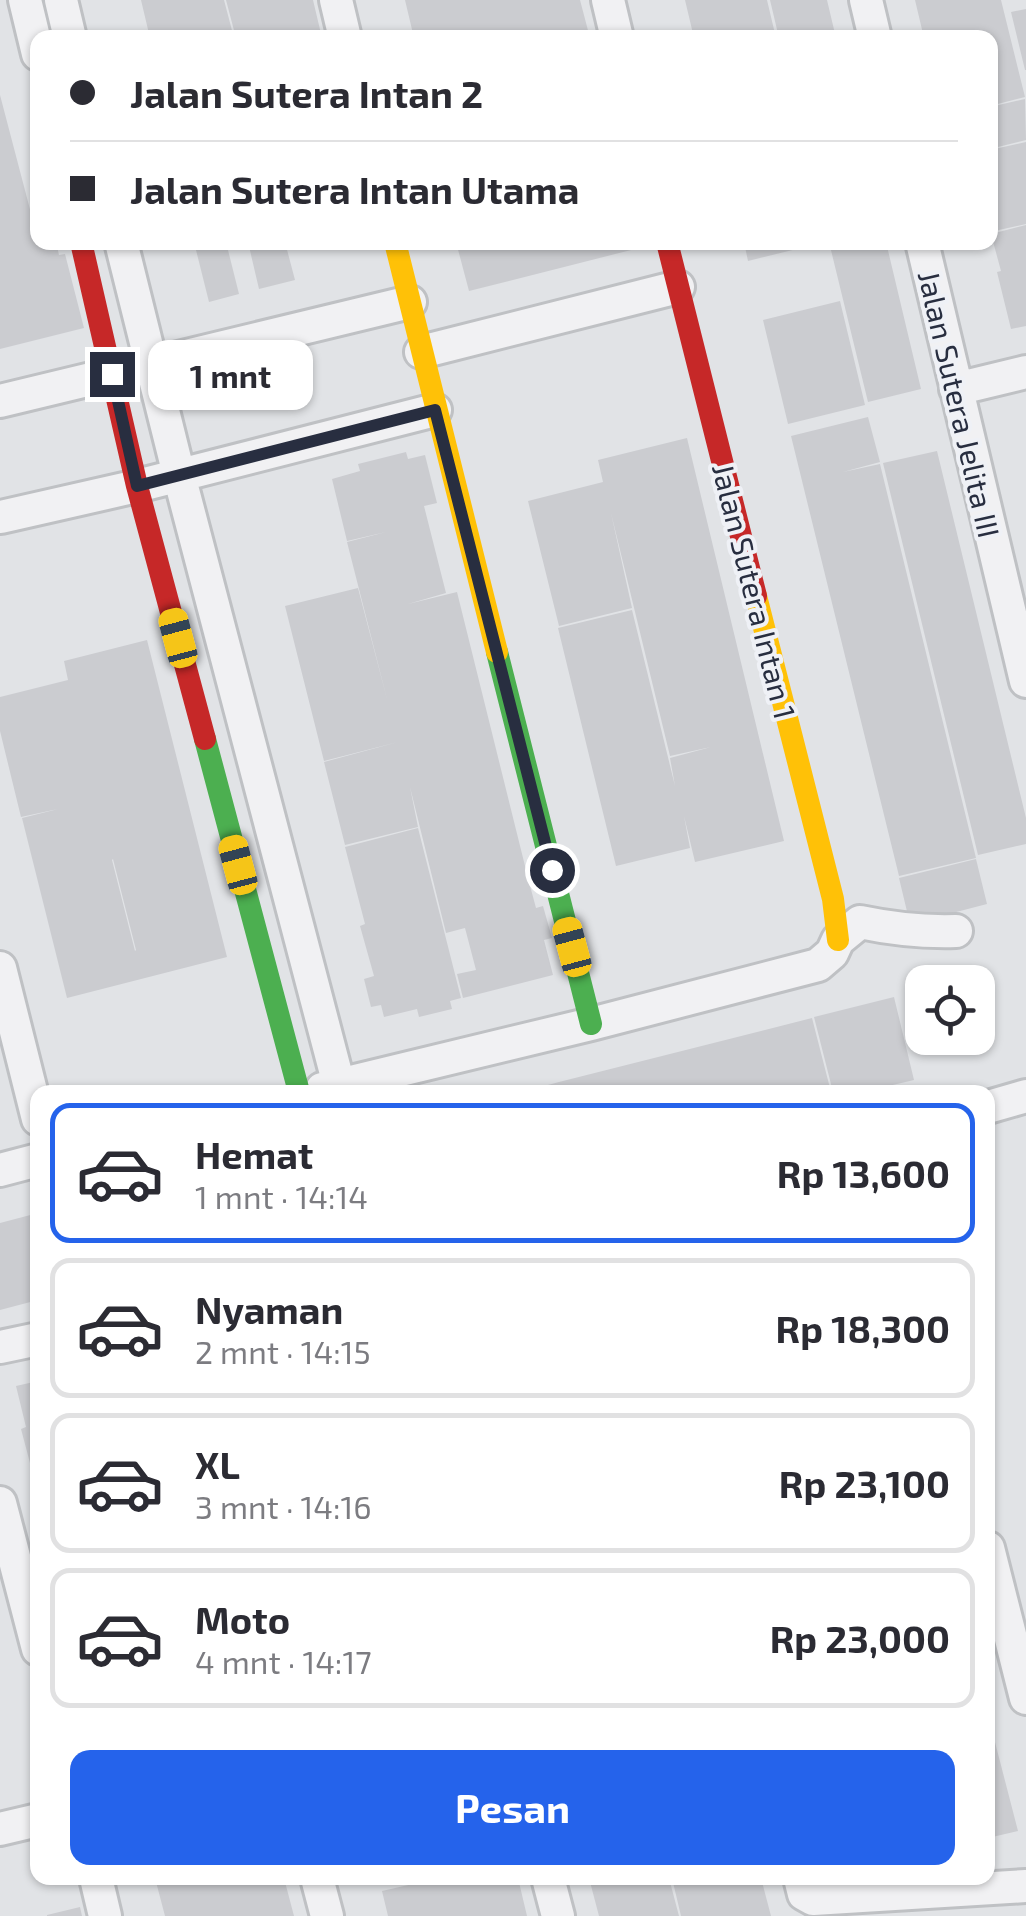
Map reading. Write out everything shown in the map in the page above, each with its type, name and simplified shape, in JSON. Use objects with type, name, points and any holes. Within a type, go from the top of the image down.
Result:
[{"type":"street","points":[[25,0],[32,30]]},
{"type":"street","points":[[60,0],[68,30]]},
{"type":"street","points":[[336,0],[344,30]]},
{"type":"street","points":[[608,0],[615,30]]},
{"type":"street","points":[[866,0],[873,30]]},
{"type":"street","points":[[83,250],[137,486],[297,1085]]},
{"type":"street","points":[[123,250],[322,1085]]},
{"type":"street","points":[[397,250],[592,1024]]},
{"type":"street","name":"Jalan Sutera Intan 1","points":[[669,250],[833,898],[838,940]]},
{"type":"street","name":"Jalan Sutera Jelita III","points":[[924,250],[1026,681]]},
{"type":"street","points":[[421,352],[678,287]]},
{"type":"street","points":[[0,401],[410,302]]},
{"type":"street","points":[[956,389],[1026,372]]},
{"type":"street","points":[[1,517],[435,410]]},
{"type":"street","points":[[340,1085],[818,965],[832,953],[838,940],[860,922],[888,928],[956,931]]},
{"type":"street","points":[[0,968],[30,1087]]},
{"type":"street","points":[[995,1104],[1026,1096]]},
{"type":"street","points":[[0,1170],[30,1162]]},
{"type":"street","points":[[0,1348],[30,1341]]},
{"type":"street","points":[[0,1504],[30,1619]]},
{"type":"street","points":[[995,1576],[1026,1698]]},
{"type":"street","points":[[1,1822],[30,1820]]},
{"type":"street","points":[[98,1885],[105,1916]]},
{"type":"street","points":[[320,1885],[328,1916]]},
{"type":"street","points":[[550,1885],[558,1916]]},
{"type":"street","points":[[801,1885],[813,1898],[1026,1886]]},
{"type":"building","points":[[141,0],[224,0],[232,30],[148,30]]},
{"type":"building","points":[[226,0],[313,0],[320,30],[234,30]]},
{"type":"building","points":[[405,0],[580,0],[588,30],[412,30]]},
{"type":"building","points":[[685,0],[767,0],[774,30],[692,30]]},
{"type":"building","points":[[770,0],[827,0],[834,30],[777,30]]},
{"type":"building","points":[[915,0],[1001,0],[1025,97],[998,104],[998,30],[922,30]]},
{"type":"building","points":[[1026,9],[1026,70],[1025,70],[1011,12]]},
{"type":"building","points":[[0,95],[30,209],[30,250],[58,250],[59,255],[65,254],[84,328],[0,349]]},
{"type":"building","points":[[1025,99],[1026,140],[998,147],[998,105]]},
{"type":"building","points":[[1026,142],[1026,224],[998,230],[998,148]]},
{"type":"building","points":[[1026,225],[1026,326],[1011,329],[997,272],[1001,271],[995,250],[998,232]]},
{"type":"building","points":[[196,250],[228,250],[239,294],[209,302]]},
{"type":"building","points":[[250,250],[287,250],[295,280],[259,289]]},
{"type":"building","points":[[458,250],[631,250],[469,291]]},
{"type":"building","points":[[746,250],[793,250],[748,261]]},
{"type":"building","points":[[831,250],[888,250],[921,389],[868,402]]},
{"type":"building","points":[[840,301],[865,405],[788,424],[763,320]]},
{"type":"building","points":[[868,417],[880,462],[843,472],[880,464],[976,858],[899,876],[791,436]]},
{"type":"building","points":[[687,438],[784,841],[695,862],[684,816],[690,848],[616,866],[558,628],[632,610],[675,786],[670,758],[711,747],[670,756],[611,513],[632,608],[559,626],[528,501],[603,482],[598,460]]},
{"type":"building","points":[[937,451],[1026,818],[1026,844],[978,855],[883,463]]},
{"type":"building","points":[[406,452],[408,459],[425,455],[437,503],[424,506],[446,593],[408,604],[457,592],[536,908],[543,906],[552,938],[544,940],[553,975],[463,998],[457,974],[476,970],[465,928],[446,933],[410,787],[418,827],[345,845],[324,762],[398,742],[324,761],[285,606],[358,588],[388,703],[347,542],[386,532],[347,541],[332,479],[360,471],[358,464]]},
{"type":"building","points":[[147,640],[227,957],[67,998],[22,818],[58,809],[21,817],[0,731],[0,697],[68,680],[64,661]],"holes":[[[113,859],[136,950],[135,951]]]},
{"type":"building","points":[[418,828],[461,998],[450,1001],[452,1009],[419,1017],[417,1009],[384,1017],[381,1005],[371,1007],[364,979],[374,976],[345,847]]},
{"type":"building","points":[[976,859],[987,904],[910,924],[899,878]]},
{"type":"building","points":[[894,997],[914,1080],[893,1085],[831,1085],[814,1017]]},
{"type":"building","points":[[812,1018],[829,1085],[548,1085]]},
{"type":"building","points":[[30,1215],[30,1302],[0,1310],[0,1223]]},
{"type":"building","points":[[30,1383],[30,1463],[21,1429],[26,1427],[16,1386]]},
{"type":"building","points":[[995,1742],[1018,1831],[995,1836]]},
{"type":"building","points":[[157,1885],[286,1885],[294,1916],[165,1916]]},
{"type":"building","points":[[408,1885],[520,1885],[527,1916],[388,1916],[382,1891]]},
{"type":"building","points":[[591,1885],[671,1885],[679,1916],[599,1916]]},
{"type":"building","points":[[674,1885],[763,1885],[771,1916],[681,1916]]},
{"type":"building","points":[[80,1907],[82,1916],[47,1916],[47,1915]]},
{"type":"traffic: fast","points":[[497,652],[591,1024]]},
{"type":"traffic: fast","points":[[205,739],[297,1085]]},
{"type":"traffic: slow","points":[[397,250],[497,652]]},
{"type":"traffic: slow","points":[[756,596],[833,899],[838,940]]},
{"type":"traffic: jam","points":[[83,250],[137,486],[205,739]]},
{"type":"traffic: jam","points":[[669,250],[756,596]]},
{"type":"route","points":[[112,374],[137,486],[435,410],[552,870]]}]
